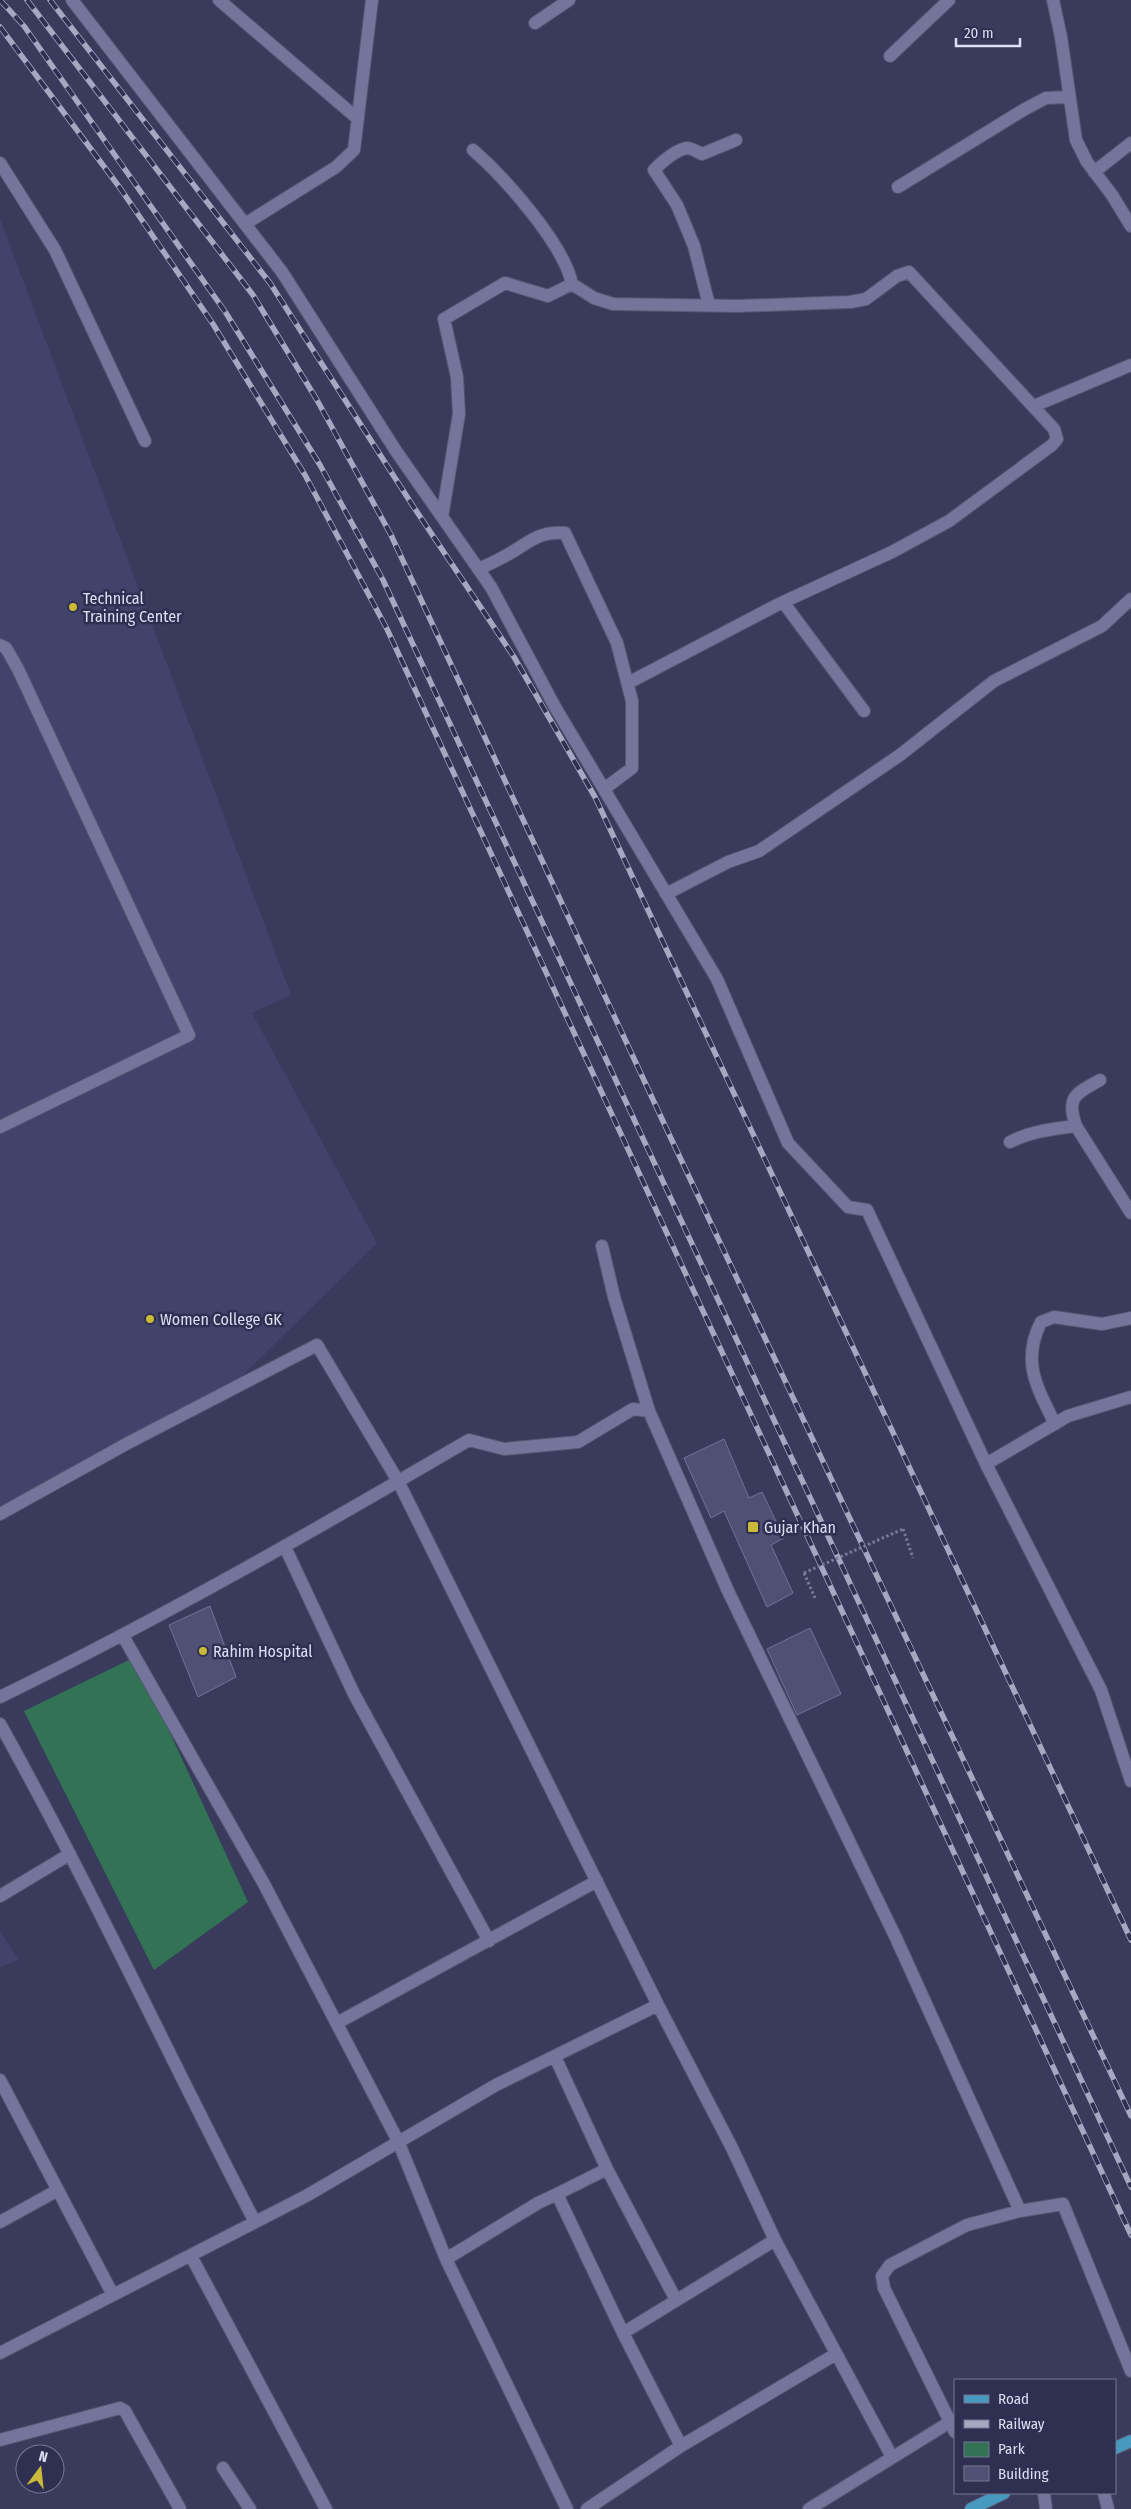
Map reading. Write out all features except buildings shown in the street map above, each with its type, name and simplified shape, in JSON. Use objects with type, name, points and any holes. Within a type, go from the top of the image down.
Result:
[{"type":"main road","points":[[1116,2448],[1131,2441]]},
{"type":"main road","points":[[971,2509],[984,2497],[999,2494]]},
{"type":"street","points":[[72,0],[282,272],[396,451],[491,587],[555,707],[717,979],[788,1144],[848,1206],[867,1210],[986,1464],[1101,1690],[1131,1781]]},
{"type":"street","points":[[219,0],[358,119]]},
{"type":"street","points":[[245,224],[344,160],[354,150],[372,0]]},
{"type":"street","points":[[535,23],[569,0]]},
{"type":"street","points":[[890,56],[949,0]]},
{"type":"street","points":[[1053,0],[1061,37],[1076,140],[1094,172],[1112,195],[1131,226]]},
{"type":"street","points":[[898,187],[1039,101],[1046,98],[1069,97]]},
{"type":"street","points":[[709,305],[694,246],[680,213],[654,170],[666,159],[686,149],[689,148],[702,154],[736,140]]},
{"type":"street","points":[[1094,172],[1131,142]]},
{"type":"street","points":[[473,150],[492,167],[556,245],[569,270],[572,284],[594,298],[613,304],[709,305],[850,302],[866,299],[897,276],[909,272],[1034,406],[1054,429],[1057,438],[1052,445],[1009,479],[941,525],[892,552],[783,602],[628,683]]},
{"type":"street","points":[[0,164],[55,250],[145,441]]},
{"type":"street","points":[[442,517],[460,414],[457,377],[444,319],[505,283],[548,296],[572,284]]},
{"type":"street","points":[[1034,406],[1131,365]]},
{"type":"street","points":[[478,569],[507,555],[528,540],[550,532],[564,533],[617,643],[632,701],[632,768],[604,789]]},
{"type":"street","points":[[666,894],[728,862],[759,851],[900,755],[994,680],[1102,626],[1131,599]]},
{"type":"street","points":[[783,602],[864,711]]},
{"type":"street","points":[[0,646],[6,648],[18,669],[189,1035],[0,1127]]},
{"type":"street","points":[[1100,1080],[1085,1088],[1071,1102],[1070,1110],[1076,1126],[1131,1213]]},
{"type":"street","points":[[1010,1142],[1021,1136],[1048,1129],[1076,1126]]},
{"type":"street","points":[[602,1246],[614,1297],[649,1411],[728,1591],[896,1938],[1020,2211]]},
{"type":"street","points":[[1055,1424],[1031,1369],[1032,1348],[1041,1322],[1054,1317],[1102,1324],[1131,1318]]},
{"type":"street","points":[[0,1514],[128,1443],[317,1345],[398,1481],[658,2005],[732,2148],[775,2240],[892,2457]]},
{"type":"street","points":[[986,1464],[1068,1416],[1131,1397]]},
{"type":"street","points":[[0,1697],[123,1636],[285,1547],[468,1440],[504,1449],[578,1442],[633,1409],[649,1411]]},
{"type":"street","points":[[285,1547],[354,1694],[489,1941]]},
{"type":"street","points":[[123,1636],[264,1884],[338,2023],[398,2141],[446,2259],[567,2509]]},
{"type":"street","points":[[0,1724],[70,1854],[175,2067],[255,2222]]},
{"type":"street","points":[[0,1896],[70,1854]]},
{"type":"street","points":[[338,2023],[597,1882]]},
{"type":"street","points":[[0,2354],[306,2196],[496,2085],[658,2005]]},
{"type":"street","points":[[555,2056],[608,2169],[676,2300]]},
{"type":"street","points":[[1,2084],[113,2295]]},
{"type":"street","points":[[446,2259],[538,2203],[608,2169]]},
{"type":"street","points":[[0,2222],[58,2190]]},
{"type":"street","points":[[557,2194],[623,2333],[681,2446]]},
{"type":"street","points":[[809,2509],[892,2457],[952,2427],[884,2288],[882,2276],[890,2265],[967,2225],[1020,2211],[1063,2204],[1131,2371]]},
{"type":"street","points":[[623,2333],[775,2240]]},
{"type":"street","points":[[191,2256],[326,2509]]},
{"type":"street","points":[[586,2509],[681,2446],[836,2354]]},
{"type":"street","points":[[0,2440],[120,2408],[125,2411],[180,2509]]},
{"type":"street","points":[[223,2468],[250,2509]]},
{"type":"street","points":[[1044,2494],[1046,2509]]},
{"type":"street","points":[[1104,2494],[1108,2509]]},
{"type":"path","points":[[815,1598],[804,1573],[903,1529],[913,1558]]},
{"type":"shaded area","points":[[0,219],[291,995],[252,1013],[377,1243],[223,1395],[33,1496],[0,1506]]},
{"type":"shaded area","points":[[0,1931],[19,1960],[0,1967]]},
{"type":"green space","points":[[135,1657],[248,1902],[154,1970],[24,1711]]},
{"type":"railway","points":[[0,0],[24,26],[226,313],[320,465],[383,580],[1131,2187]]},
{"type":"railway","points":[[27,0],[253,295],[317,400],[391,535],[668,1132],[1131,2116]]},
{"type":"railway","points":[[50,0],[270,283],[413,506],[514,657],[595,797],[1131,1940]]},
{"type":"railway","points":[[0,27],[120,188],[213,324],[305,475],[387,629],[1131,2235]]},
{"type":"place","name":"Technical Training Center","points":[[73,607]]},
{"type":"place","name":"Women College GK","points":[[150,1319]]},
{"type":"place","name":"Gujar Khan","points":[[753,1527]]},
{"type":"place","name":"Rahim Hospital","points":[[203,1651]]}]
